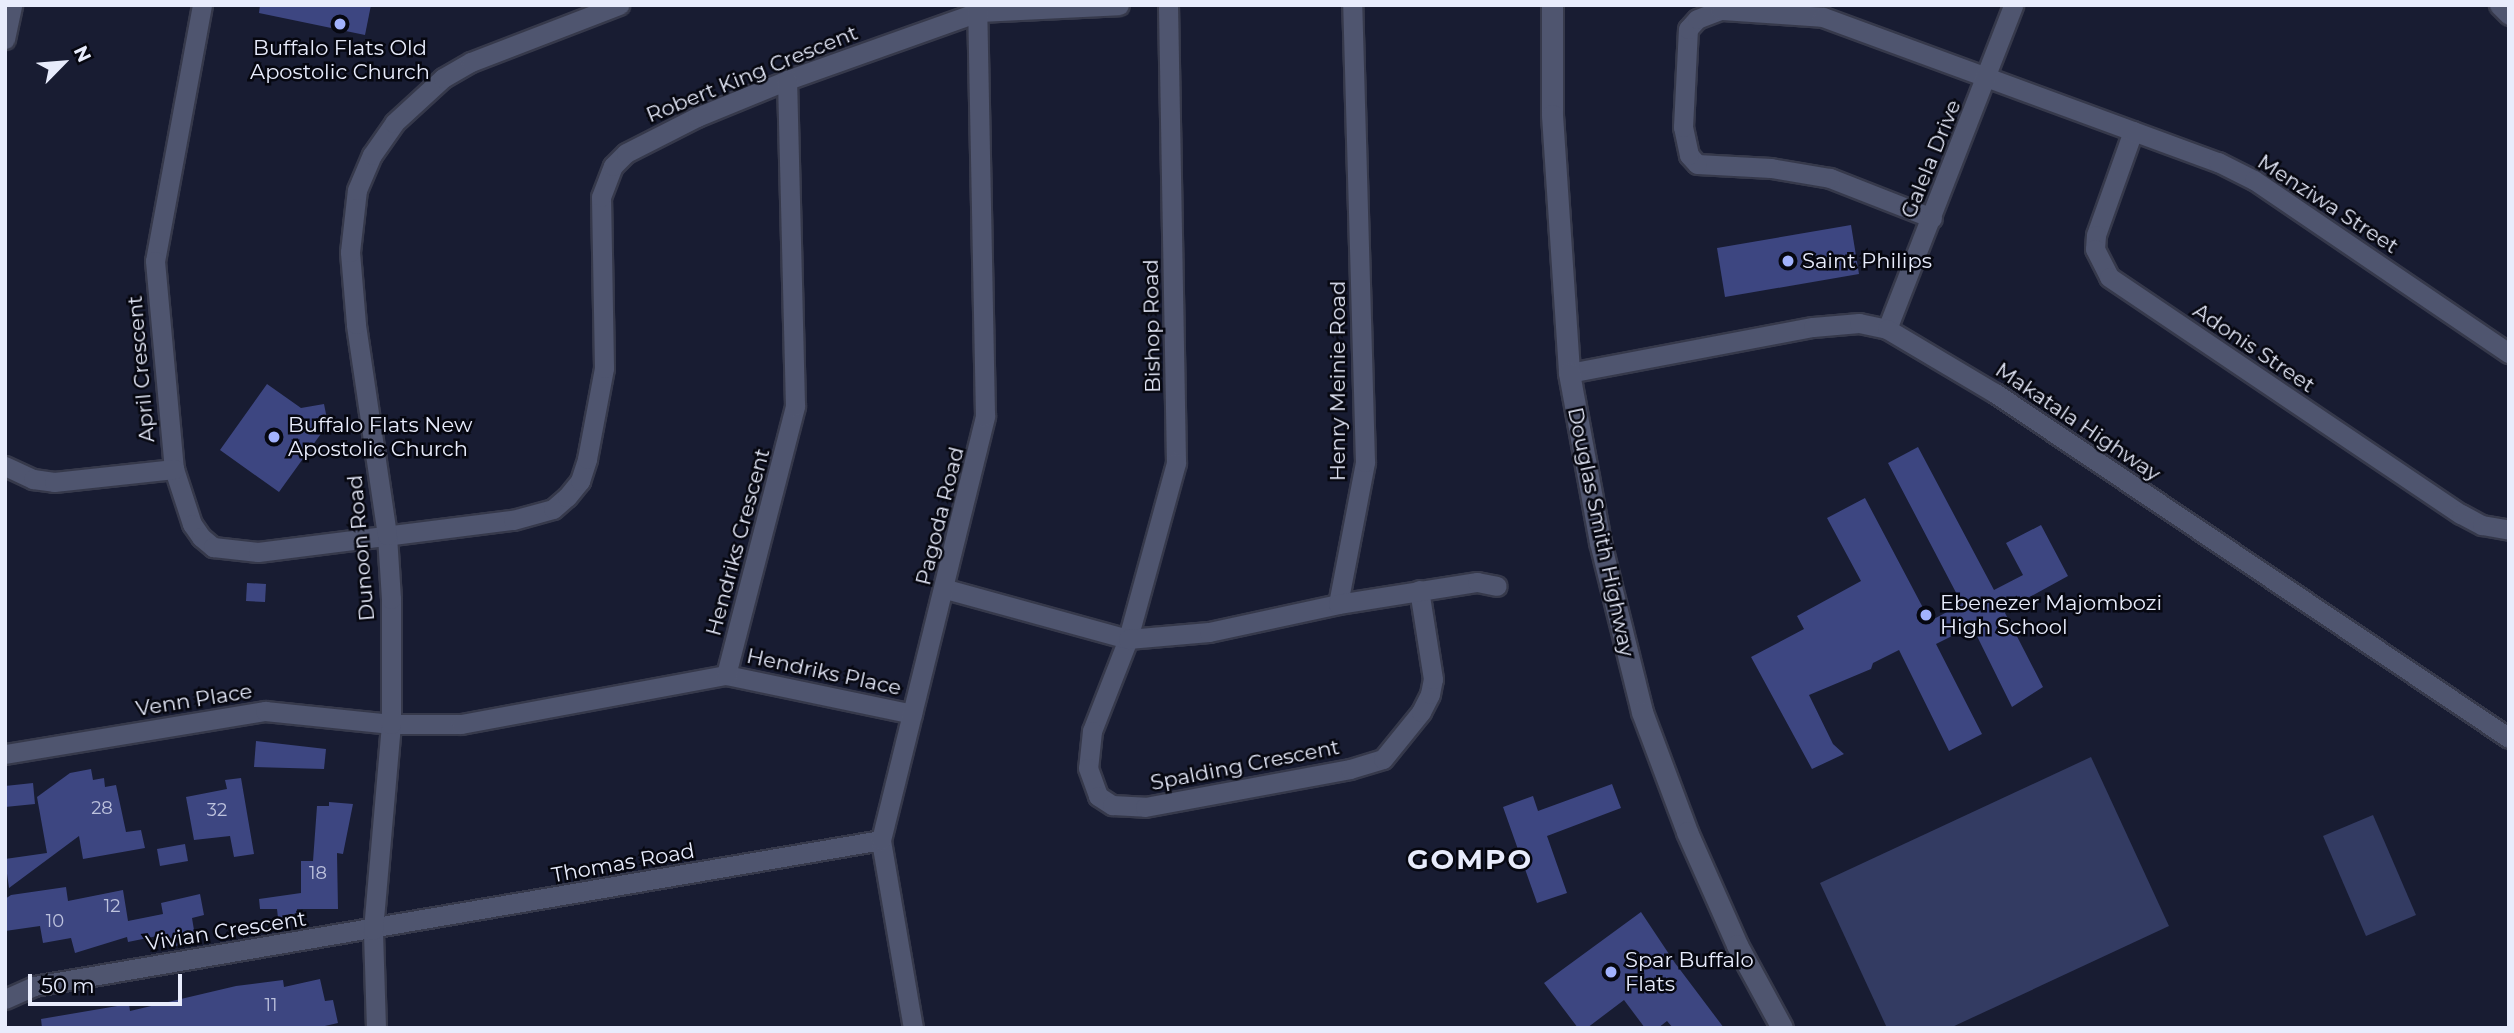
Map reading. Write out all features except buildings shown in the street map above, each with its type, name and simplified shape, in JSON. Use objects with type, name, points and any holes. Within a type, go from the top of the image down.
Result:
[{"type":"street","points":[[5,39],[12,5]]},
{"type":"street","name":"April Crescent","points":[[202,5],[156,239],[173,469],[191,524],[214,547],[234,551],[283,550],[387,535]]},
{"type":"street","name":"Dunoon Road","points":[[376,1028],[373,930],[391,724],[387,535],[356,324],[350,252],[358,190],[372,155],[394,123],[443,78],[471,62],[619,5]]},
{"type":"street","points":[[977,9],[1119,5]]},
{"type":"street","name":"Bishop Road","points":[[1128,639],[1176,463],[1168,5]]},
{"type":"street","name":"Henry Meinie Road","points":[[1338,604],[1365,462],[1352,5]]},
{"type":"street","name":"Douglas Smith Highway","points":[[1552,5],[1552,115],[1569,373],[1600,542],[1642,712],[1700,866],[1782,1028]]},
{"type":"street","name":"Galela Drive","points":[[1887,328],[1988,76],[2013,5]]},
{"type":"street","points":[[2499,5],[2509,15]]},
{"type":"street","name":"Robert King Crescent","points":[[387,535],[534,516],[568,497],[580,481],[587,459],[604,368],[601,197],[609,173],[626,153],[655,136],[787,80],[977,9]]},
{"type":"street","name":"Pagoda Road","points":[[913,1028],[881,840],[946,589],[985,416],[977,9]]},
{"type":"street","name":"Menziwa Street","points":[[1932,218],[1830,178],[1772,168],[1697,164],[1689,155],[1682,127],[1688,29],[1697,19],[1721,10],[1823,17],[2133,131],[2254,180],[2509,353]]},
{"type":"street","name":"Hendriks Crescent","points":[[726,675],[795,405],[787,80]]},
{"type":"street","name":"Adonis Street","points":[[2133,131],[2096,235],[2095,249],[2109,277],[2461,514],[2482,525],[2509,530]]},
{"type":"street","name":"Makatala Highway","points":[[1569,373],[1813,327],[1859,323],[1887,328],[1995,393],[2509,738]]},
{"type":"street","points":[[5,466],[19,475],[54,482],[173,469]]},
{"type":"street","points":[[946,589],[1128,639],[1209,632],[1338,604],[1419,590],[1477,582],[1497,586]]},
{"type":"street","name":"Spalding Crescent","points":[[1128,639],[1102,694],[1087,760],[1098,796],[1112,805],[1128,808],[1350,769],[1383,758],[1414,722],[1430,694],[1433,679],[1419,590]]},
{"type":"street","points":[[391,724],[461,724],[726,675]]},
{"type":"street","name":"Hendriks Place","points":[[726,675],[912,714]]},
{"type":"street","name":"Venn Place","points":[[5,754],[265,711],[391,724]]},
{"type":"street","name":"Thomas Road","points":[[373,930],[881,840]]},
{"type":"street","name":"Vivian Crescent","points":[[5,999],[34,986],[373,930]]},
{"type":"shaded area","points":[[2091,757],[2169,926],[1950,1028],[1887,1028],[1820,883]]},
{"type":"shaded area","points":[[2373,815],[2416,915],[2366,936],[2323,836]]},
{"type":"place","name":"Buffalo Flats Old Apostolic Church","points":[[340,24]]},
{"type":"place","name":"Saint Philips","points":[[1788,261]]},
{"type":"place","name":"Buffalo Flats New Apostolic Church","points":[[274,437]]},
{"type":"place","name":"Ebenezer Majombozi High School","points":[[1926,615]]},
{"type":"place","name":"Spar Buffalo Flats","points":[[1611,972]]},
{"type":"district","name":"GOMPO","points":[[1470,859]]}]
